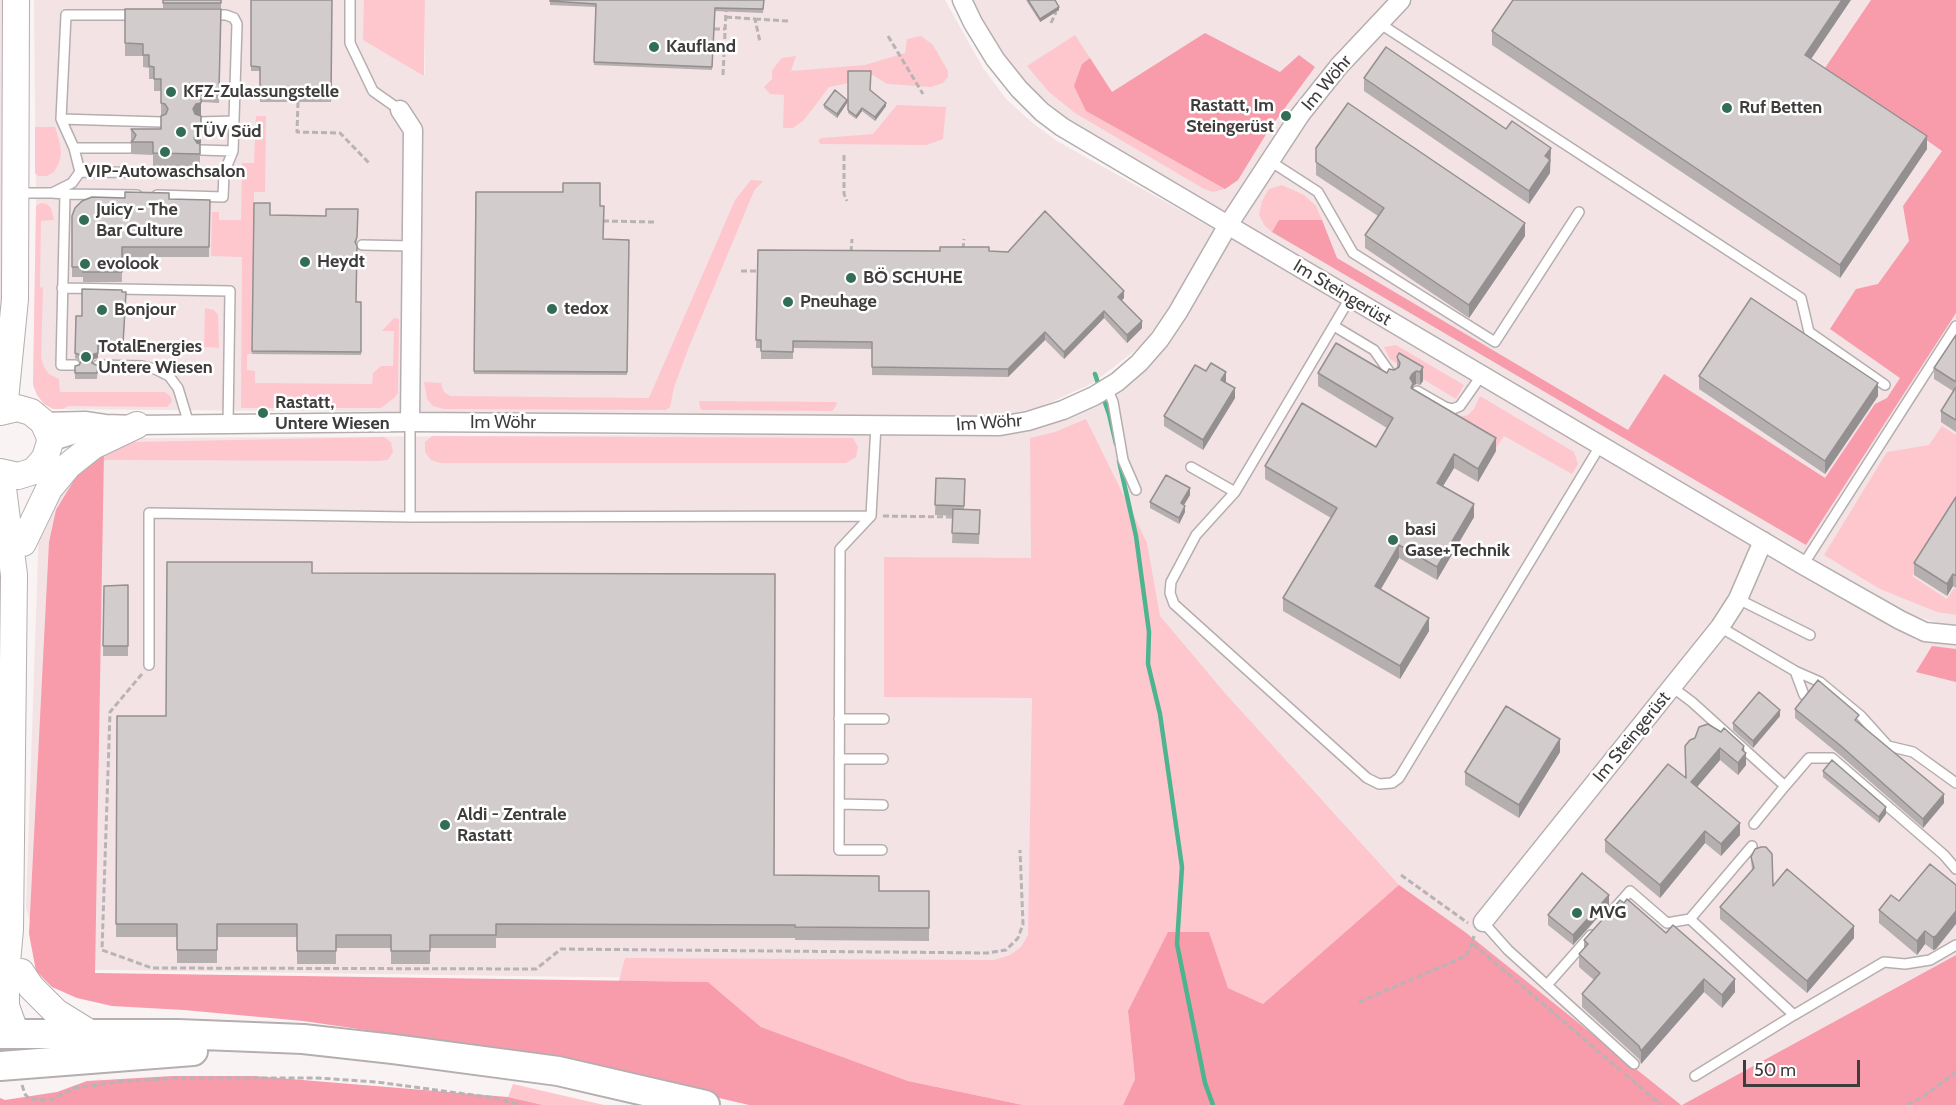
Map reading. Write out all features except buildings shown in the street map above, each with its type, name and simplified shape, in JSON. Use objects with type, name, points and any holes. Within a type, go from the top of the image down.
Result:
[{"type":"main road","points":[[8,1034],[260,1036],[393,1048],[558,1071],[705,1105]]},
{"type":"main road","points":[[8,1065],[230,1048],[326,1050],[393,1048]]},
{"type":"street","points":[[16,0],[15,299],[2,411],[17,408],[41,425]]},
{"type":"street","name":"Im Steingerüst","points":[[962,0],[972,23],[995,59],[1019,89],[1042,112],[1062,127],[1803,565],[1925,632],[1956,636]]},
{"type":"street","name":"Im Wöhr","points":[[41,425],[85,421],[137,425],[410,422],[1000,426],[1028,421],[1063,410],[1107,388],[1138,363],[1160,339],[1228,225],[1300,115],[1339,66],[1401,0]]},
{"type":"street","points":[[400,110],[413,130],[410,422]]},
{"type":"street","points":[[8,1065],[8,1034],[21,1009],[9,977],[14,575],[1,473],[18,476],[26,474],[40,465],[49,451],[24,385],[22,347],[15,299]]},
{"type":"street","points":[[14,575],[22,543],[58,476],[93,446],[137,425]]},
{"type":"street","points":[[22,543],[21,502],[26,474]]},
{"type":"street","name":"Im Steingerüst","points":[[1483,922],[1720,627],[1738,599],[1763,542]]},
{"type":"street","points":[[9,977],[31,987],[56,1012],[90,1033]]},
{"type":"lane","points":[[350,0],[350,43],[373,91],[400,110]]},
{"type":"lane","points":[[80,172],[74,148],[61,119],[66,15],[146,15]]},
{"type":"lane","points":[[16,193],[224,196],[224,173],[233,151],[237,24],[234,18],[226,15],[203,15]]},
{"type":"lane","points":[[1378,23],[1801,298],[1809,332],[1885,385]]},
{"type":"lane","points":[[61,119],[161,122]]},
{"type":"lane","points":[[200,122],[234,121]]},
{"type":"lane","points":[[74,148],[129,148]]},
{"type":"lane","points":[[201,150],[233,151]]},
{"type":"lane","points":[[1270,161],[1318,192],[1353,253],[1495,342],[1579,212]]},
{"type":"lane","points":[[52,194],[72,183],[80,172]]},
{"type":"lane","points":[[80,172],[224,173]]},
{"type":"lane","points":[[65,194],[61,365],[75,365]]},
{"type":"lane","points":[[362,245],[412,246]]},
{"type":"lane","points":[[62,288],[230,291],[228,424]]},
{"type":"lane","points":[[1350,298],[1235,492],[1196,536],[1172,582],[1170,593],[1174,604],[1367,778],[1379,783],[1392,783],[1399,778],[1600,446]]},
{"type":"lane","points":[[1334,326],[1374,350],[1393,376]]},
{"type":"lane","points":[[1803,565],[1956,326]]},
{"type":"lane","points":[[98,365],[142,366],[169,376],[178,388],[189,424]]},
{"type":"lane","points":[[1417,391],[1444,407],[1453,409],[1460,406],[1481,376]]},
{"type":"lane","points":[[1107,388],[1113,402],[1123,460],[1136,490]]},
{"type":"lane","points":[[410,422],[410,517]]},
{"type":"lane","points":[[876,425],[871,516],[840,549],[839,850],[882,850]]},
{"type":"lane","points":[[1191,467],[1235,492]]},
{"type":"lane","points":[[149,665],[149,513],[410,517],[871,516]]},
{"type":"lane","points":[[1738,599],[1810,635]]},
{"type":"lane","points":[[1720,627],[1795,671],[1821,682],[1861,716],[1888,746],[1913,752],[1956,783]]},
{"type":"lane","points":[[1795,671],[1804,695]]},
{"type":"lane","points":[[1672,687],[1692,702],[1785,786]]},
{"type":"lane","points":[[839,719],[884,719]]},
{"type":"lane","points":[[1754,824],[1809,758],[1832,758],[1944,855],[1956,869]]},
{"type":"lane","points":[[839,759],[884,759]]},
{"type":"lane","points":[[839,804],[883,805]]},
{"type":"lane","points":[[1607,917],[1630,891],[1667,923],[1690,919],[1752,846]]},
{"type":"lane","points":[[1690,919],[1794,1015]]},
{"type":"lane","points":[[1483,922],[1508,950],[1634,1064]]},
{"type":"lane","points":[[1547,985],[1600,925]]},
{"type":"lane","points":[[1695,1076],[1884,962],[1905,964],[1930,960],[1956,945]]},
{"type":"path","points":[[723,75],[726,12]]},
{"type":"path","points":[[1051,23],[1056,12]]},
{"type":"path","points":[[726,17],[788,21]]},
{"type":"path","points":[[755,19],[760,42]]},
{"type":"path","points":[[714,29],[725,29]]},
{"type":"path","points":[[888,36],[923,94]]},
{"type":"path","points":[[298,102],[297,132],[340,133],[370,164]]},
{"type":"path","points":[[844,155],[844,194],[847,201]]},
{"type":"path","points":[[603,221],[654,222]]},
{"type":"path","points":[[851,258],[852,239]]},
{"type":"path","points":[[963,255],[964,239]]},
{"type":"path","points":[[741,271],[757,271]]},
{"type":"path","points":[[871,516],[953,518]]},
{"type":"path","points":[[149,665],[110,712],[102,951],[152,968],[536,969],[561,949],[987,953],[1006,950],[1018,939],[1023,924],[1020,850]]},
{"type":"path","points":[[1359,1002],[1466,956],[1472,943],[1476,929],[1401,875]]},
{"type":"path","points":[[1472,943],[1661,1105]]},
{"type":"path","points":[[8,1065],[29,1100],[51,1100],[74,1088],[126,1081],[182,1078],[318,1078],[376,1082],[495,1098],[521,1105]]},
{"type":"path","points":[[1907,1105],[1956,1072]]},
{"type":"shaded area","points":[[0,0],[2,0],[2,389],[0,392]]},
{"type":"shaded area","points":[[34,0],[364,0],[364,40],[425,75],[425,0],[945,0],[983,68],[1007,100],[1034,124],[1057,141],[1214,229],[1167,312],[1141,346],[1093,383],[1042,406],[1010,414],[973,417],[53,409],[44,404],[33,385],[36,206]]},
{"type":"shaded area","points":[[364,0],[425,0],[424,76],[363,40]]},
{"type":"shaded area","points":[[973,0],[1956,0],[1956,626],[1950,627],[1903,612],[1068,120],[1027,84],[1001,53]]},
{"type":"shaded area","points":[[1871,0],[1956,0],[1956,313],[1806,545],[1272,232],[1279,220],[1322,220],[1337,258],[1628,430],[1664,374],[1825,478],[1875,404],[1887,398],[1900,378],[1830,329],[1856,289],[1878,284],[1909,241],[1903,206],[1942,151],[1825,68]]},
{"type":"shaded area","points":[[1205,33],[1280,72],[1299,55],[1315,67],[1268,131],[1238,180],[1225,189],[1086,111],[1074,86],[1082,64],[1090,58],[1112,92]]},
{"type":"shaded area","points":[[1075,35],[1090,58],[1082,64],[1086,111],[1225,189],[1213,192],[1204,189],[1075,113],[1049,92],[1027,66]]},
{"type":"shaded area","points":[[921,36],[933,45],[948,71],[948,77],[943,83],[931,87],[887,84],[871,74],[848,75],[848,83],[829,87],[804,120],[793,128],[783,128],[784,95],[770,94],[764,87],[772,79],[772,70],[782,58],[796,56],[791,71],[865,65],[905,53],[907,39]]},
{"type":"shaded area","points":[[897,105],[946,107],[943,139],[927,145],[820,144],[818,140],[873,134]]},
{"type":"shaded area","points":[[256,116],[266,116],[265,192],[254,192],[252,354],[247,354],[247,370],[255,371],[255,383],[372,384],[373,373],[381,366],[393,366],[394,331],[382,331],[394,318],[399,319],[398,393],[381,408],[241,408],[242,257],[211,256],[212,212],[219,212],[219,220],[241,220],[242,163],[254,163]]},
{"type":"shaded area","points":[[35,127],[55,127],[60,144],[59,163],[54,172],[47,176],[38,176],[35,173]]},
{"type":"shaded area","points":[[751,180],[763,181],[754,191],[689,347],[674,387],[670,407],[666,410],[444,409],[433,406],[427,399],[424,382],[441,383],[444,392],[450,396],[649,398],[735,200]]},
{"type":"shaded area","points":[[1282,185],[1304,195],[1316,206],[1322,220],[1280,220],[1272,232],[1265,226],[1259,215],[1262,201],[1269,189]]},
{"type":"shaded area","points":[[41,203],[51,208],[54,220],[41,221],[40,287],[43,288],[41,358],[44,367],[49,374],[59,379],[60,392],[165,392],[172,401],[167,407],[69,406],[53,409],[44,404],[37,395],[33,385],[36,206]]},
{"type":"shaded area","points":[[1233,234],[1916,640],[1956,643],[1956,955],[1682,1105],[855,981],[44,969],[26,908],[39,527],[62,479],[134,438],[1013,433],[1080,414],[1134,381],[1171,340]]},
{"type":"shaded area","points":[[205,308],[214,310],[218,315],[219,348],[204,347]]},
{"type":"shaded area","points":[[1396,345],[1464,385],[1456,399],[1390,359],[1384,347]]},
{"type":"shaded area","points":[[1480,396],[1574,452],[1578,464],[1572,474],[1504,436],[1496,448],[1449,420],[1468,415],[1474,409]]},
{"type":"shaded area","points":[[699,401],[837,402],[832,411],[702,410]]},
{"type":"shaded area","points":[[1086,419],[1147,543],[1160,616],[1224,692],[1399,885],[1263,1004],[1228,988],[1209,932],[1128,1011],[1135,1079],[1123,1105],[1023,1105],[908,1081],[761,1027],[708,982],[619,981],[625,958],[994,960],[1010,955],[1021,947],[1028,935],[1032,698],[884,697],[884,557],[1031,558],[1030,438],[1055,432]]},
{"type":"shaded area","points":[[1942,426],[1956,435],[1956,505],[1912,576],[1947,599],[1954,588],[1956,590],[1956,615],[1937,612],[1880,589],[1824,555],[1887,452],[1929,445]]},
{"type":"shaded area","points":[[432,436],[853,438],[858,447],[856,457],[846,463],[440,463],[431,460],[425,452],[425,442]]},
{"type":"shaded area","points":[[384,437],[391,442],[393,452],[388,460],[378,461],[104,460],[104,451],[116,445],[134,442]]},
{"type":"shaded area","points":[[104,451],[95,973],[708,982],[761,1027],[908,1081],[1023,1105],[749,1105],[586,1067],[422,1038],[303,1021],[112,1006],[77,998],[52,987],[36,971],[29,934],[49,542],[56,510],[76,477]]},
{"type":"shaded area","points":[[1932,646],[1956,649],[1956,682],[1916,672]]},
{"type":"shaded area","points":[[1399,885],[1465,932],[1681,1105],[1123,1105],[1135,1079],[1128,1011],[1168,932],[1209,932],[1228,988],[1263,1004]]},
{"type":"shaded area","points":[[1956,955],[1956,1105],[1682,1105]]},
{"type":"shaded area","points":[[172,1076],[254,1076],[508,1097],[543,1105],[0,1105],[0,1098],[5,1100],[57,1092],[87,1081]]},
{"type":"shaded area","points":[[513,1084],[604,1105],[543,1105],[508,1097]]},
{"type":"waterway","points":[[1095,374],[1100,389]]},
{"type":"waterway","points":[[1103,397],[1116,444]]},
{"type":"waterway","points":[[1119,461],[1136,536],[1149,632],[1148,664],[1160,714],[1182,867],[1177,944],[1205,1083],[1213,1105]]},
{"type":"place","name":"Kaufland","points":[[654,47]]},
{"type":"place","name":"KFZ-Zulassungstelle","points":[[171,92]]},
{"type":"place","name":"Ruf Betten","points":[[1727,108]]},
{"type":"place","name":"Rastatt, Im Steingerüst","points":[[1286,116]]},
{"type":"place","name":"TÜV Süd","points":[[181,132]]},
{"type":"place","name":"VIP-Autowaschsalon","points":[[165,152]]},
{"type":"place","name":"Juicy - The Bar Culture","points":[[84,220]]},
{"type":"place","name":"Heydt","points":[[305,262]]},
{"type":"place","name":"evolook","points":[[85,264]]},
{"type":"place","name":"BÖ SCHUHE","points":[[851,278]]},
{"type":"place","name":"Pneuhage","points":[[788,302]]},
{"type":"place","name":"tedox","points":[[552,309]]},
{"type":"place","name":"Bonjour","points":[[102,310]]},
{"type":"place","name":"TotalEnergies Untere Wiesen","points":[[86,357]]},
{"type":"place","name":"Rastatt, Untere Wiesen","points":[[263,413]]},
{"type":"place","name":"basi Gase+Technik","points":[[1393,540]]},
{"type":"place","name":"Aldi - Zentrale Rastatt","points":[[445,825]]},
{"type":"place","name":"MVG","points":[[1577,913]]}]
